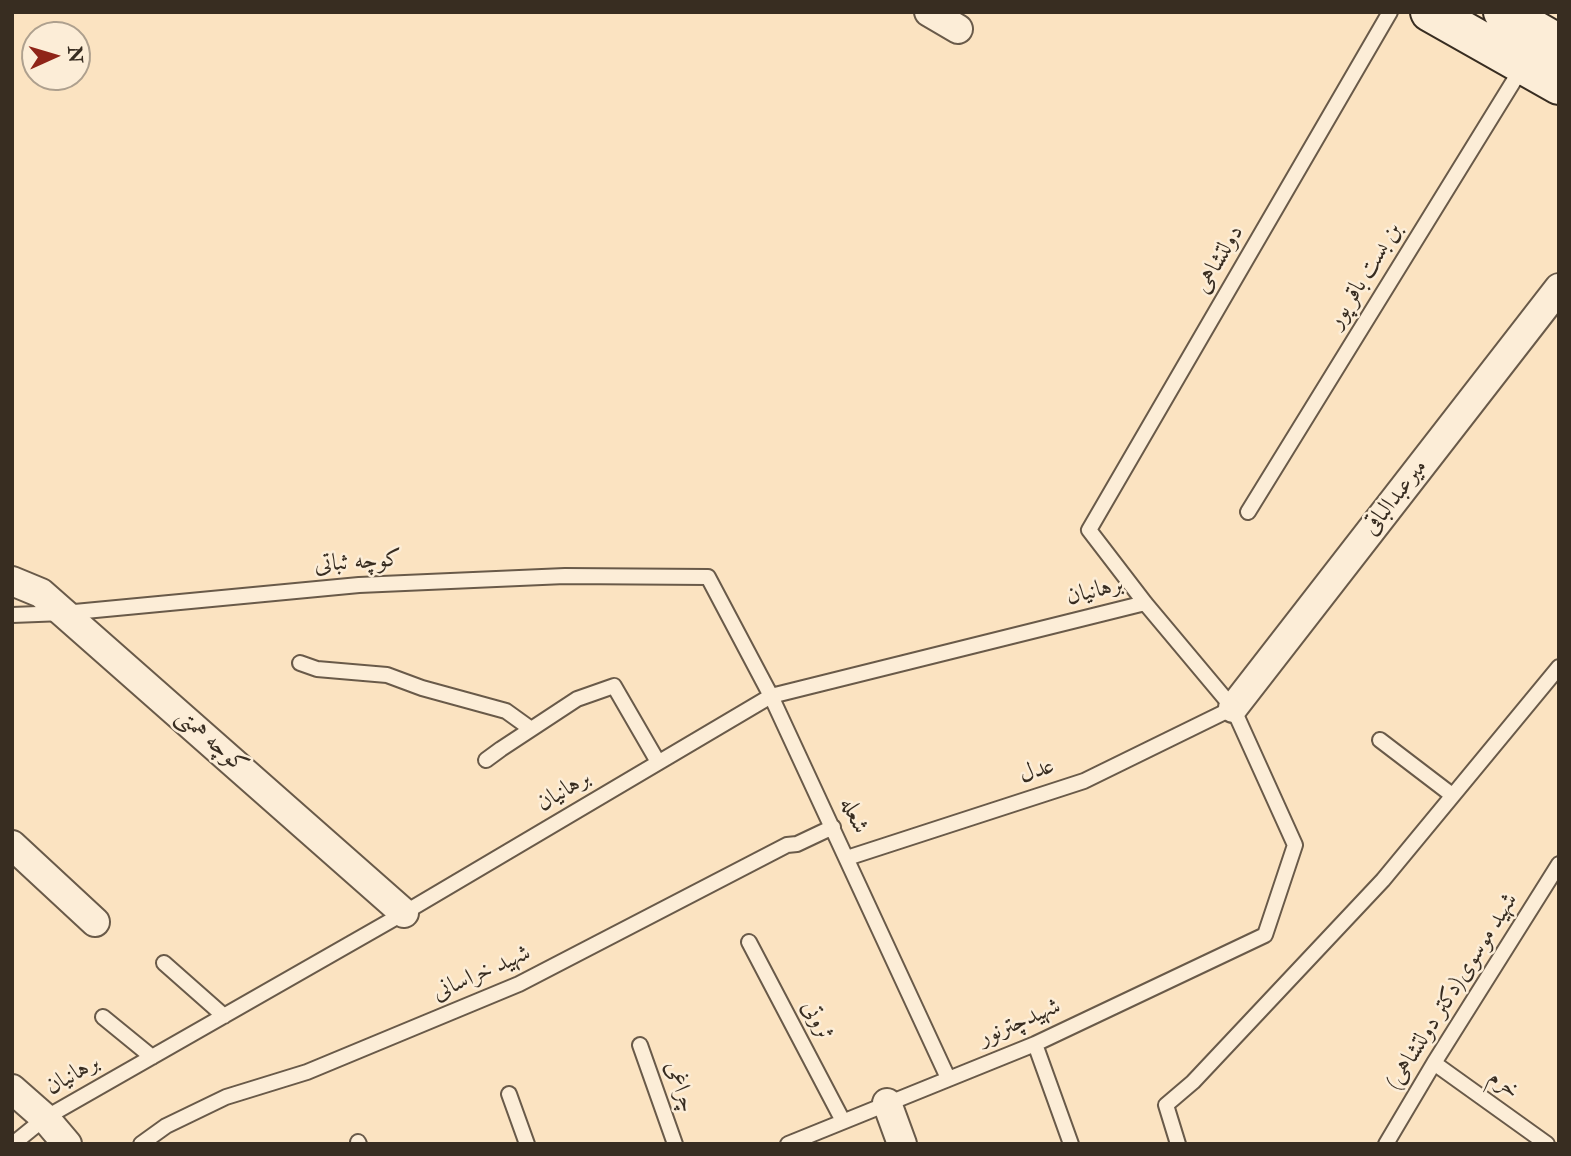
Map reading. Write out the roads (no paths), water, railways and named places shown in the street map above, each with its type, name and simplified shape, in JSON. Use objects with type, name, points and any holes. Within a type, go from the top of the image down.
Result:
[{"type":"main road","points":[[1430,12],[1559,85]]},
{"type":"main road","points":[[1503,12],[1559,44]]},
{"type":"street","points":[[929,12],[958,29]]},
{"type":"street","name":"میرعبدالباقی","points":[[1233,708],[1559,288]]},
{"type":"street","name":"کوچه همتی","points":[[12,581],[41,593],[404,913]]},
{"type":"street","points":[[12,845],[95,922]]},
{"type":"street","points":[[12,1089],[45,1118],[67,1144]]},
{"type":"street","points":[[887,1103],[902,1144]]},
{"type":"lane","name":"دولتشاهی","points":[[1145,603],[1089,530],[1390,12]]},
{"type":"lane","name":"بن بست باقر پور","points":[[1248,512],[1523,65]]},
{"type":"lane","name":"کوچه ثباتی","points":[[12,615],[64,613],[359,585],[565,576],[708,577]]},
{"type":"lane","name":"شعله","points":[[708,577],[771,696],[948,1078]]},
{"type":"lane","points":[[1145,603],[1233,708]]},
{"type":"lane","name":"برهانیان","points":[[13,1144],[45,1118],[404,913],[771,696],[1145,603]]},
{"type":"lane","points":[[300,663],[317,669],[387,675],[422,688],[506,711],[531,729]]},
{"type":"lane","points":[[1178,1144],[1166,1105],[1193,1082],[1382,880],[1559,667]]},
{"type":"lane","points":[[485,760],[577,699],[614,686],[657,762]]},
{"type":"lane","name":"عدل","points":[[847,858],[1084,781],[1233,708]]},
{"type":"lane","name":"شهیدچترنور","points":[[788,1144],[1035,1044],[1265,934],[1295,845],[1233,708]]},
{"type":"lane","points":[[1380,740],[1452,795]]},
{"type":"lane","name":"شهید خراسانی","points":[[141,1144],[166,1126],[226,1097],[307,1072],[519,984],[787,845],[797,844],[833,827]]},
{"type":"lane","name":"شهید موسوی(دکتر دولتشاهی)","points":[[1386,1144],[1559,864]]},
{"type":"lane","name":"ثروتی","points":[[749,942],[843,1121]]},
{"type":"lane","points":[[164,963],[224,1016]]},
{"type":"lane","points":[[103,1017],[152,1057]]},
{"type":"lane","points":[[1035,1044],[1071,1144]]},
{"type":"lane","name":"چراغی","points":[[640,1045],[675,1144]]},
{"type":"lane","name":"خرم","points":[[1434,1063],[1547,1144]]},
{"type":"lane","points":[[509,1094],[527,1144]]}]
